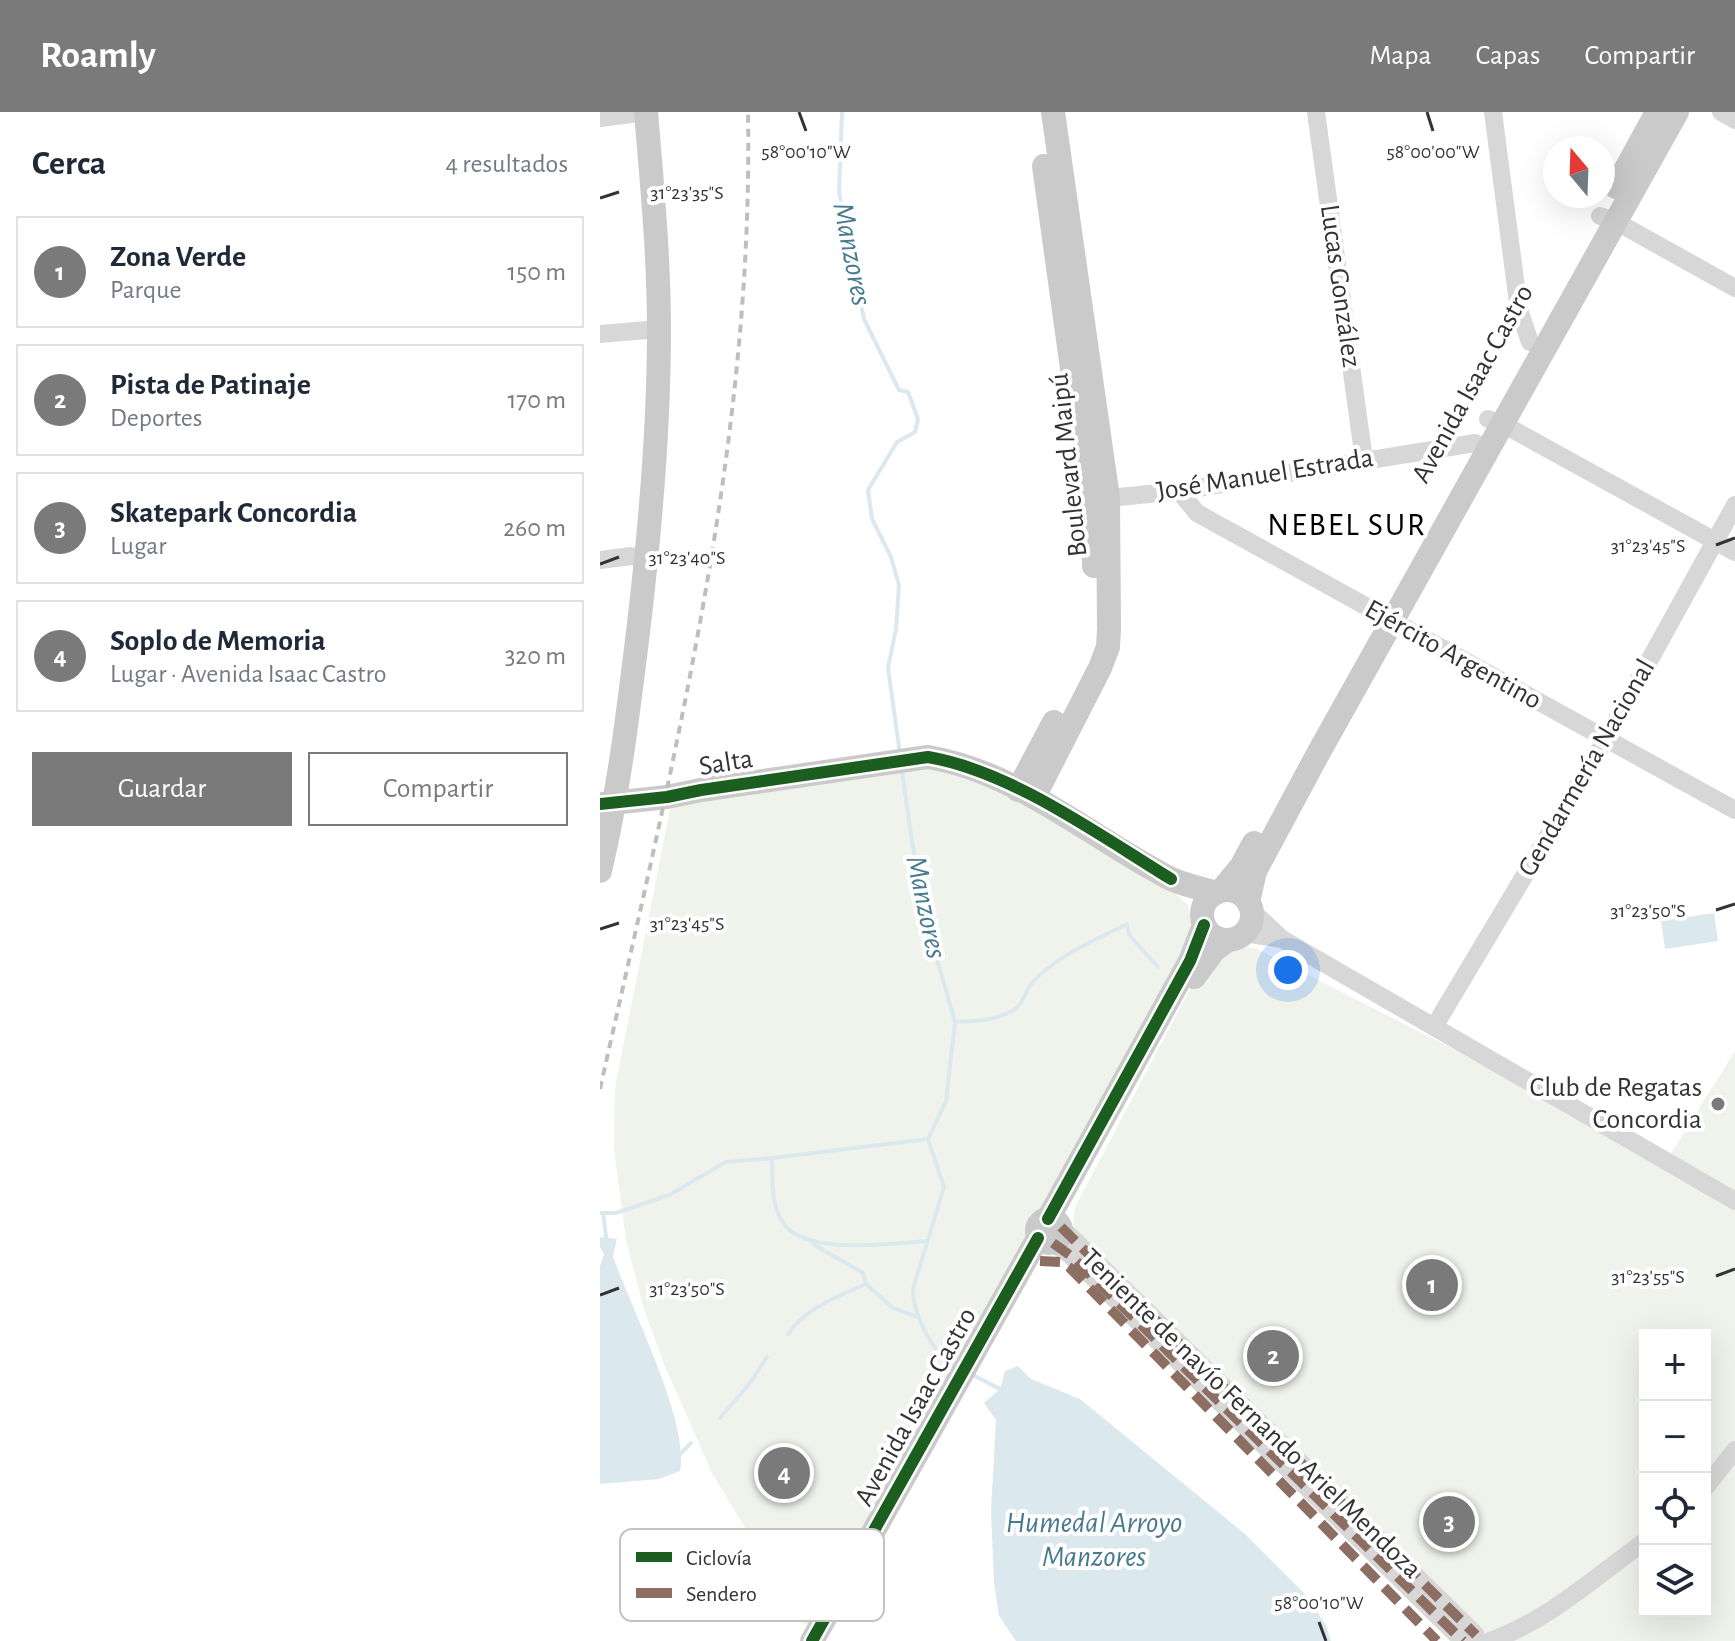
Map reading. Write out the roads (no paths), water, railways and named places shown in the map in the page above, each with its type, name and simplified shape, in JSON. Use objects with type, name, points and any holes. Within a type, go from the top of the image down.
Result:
[{"type":"main road","points":[[600,871],[605,803],[656,433],[652,329],[656,246],[639,112]]},
{"type":"main road","name":"Boulevard Maipú","points":[[1037,112],[1070,287]]},
{"type":"main road","name":"Boulevard Maipú","points":[[1026,793],[1089,654],[1093,637],[1094,545],[1099,499],[1070,287],[1053,112]]},
{"type":"main road","name":"Avenida Isaac Castro","points":[[884,1532],[983,1348],[1051,1233],[1198,968],[1243,922],[1255,871],[1386,618],[1607,218],[1657,112]]},
{"type":"main road","name":"Avenida Isaac Castro","points":[[1495,421],[1530,342],[1677,112]]},
{"type":"main road","name":"Avenida Isaac Castro","points":[[1218,892],[1241,867],[1386,618]]},
{"type":"main road","name":"Salta","points":[[605,803],[667,797],[928,757],[958,762],[1026,793]]},
{"type":"main road","points":[[1026,793],[1171,879],[1218,892],[1235,892],[1243,922],[1213,936],[1171,879]]},
{"type":"main road","points":[[1203,920],[1206,902],[1218,892]]},
{"type":"main road","name":"Avenida Isaac Castro","points":[[1051,1233],[1190,961],[1203,920]]},
{"type":"main road","name":"Avenida Isaac Castro","points":[[879,1529],[932,1441]]},
{"type":"main road","name":"Avenida Isaac Castro","points":[[812,1641],[824,1621]]},
{"type":"main road","name":"Avenida Isaac Castro","points":[[827,1641],[838,1621]]},
{"type":"street","points":[[600,118],[639,112]]},
{"type":"street","name":"Lucas González","points":[[1316,112],[1364,460]]},
{"type":"street","points":[[1493,112],[1519,310],[1530,342]]},
{"type":"street","points":[[1721,112],[1735,120]]},
{"type":"street","points":[[1607,218],[1735,288]]},
{"type":"street","points":[[600,334],[652,329]]},
{"type":"street","points":[[1495,421],[1735,552]]},
{"type":"street","name":"José Manuel Estrada","points":[[1099,499],[1179,491],[1364,460],[1481,445]]},
{"type":"street","name":"Ejército Argentino","points":[[1179,491],[1197,513],[1735,810]]},
{"type":"street","name":"Gendarmería Nacional","points":[[1434,1027],[1606,739],[1735,505]]},
{"type":"street","points":[[600,560],[638,558]]},
{"type":"street","points":[[1243,922],[1282,939],[1735,1201]]},
{"type":"street","name":"Teniente de navío Fernando Ariel Mendoza","points":[[1051,1233],[1478,1640]]},
{"type":"street","points":[[1711,1480],[1735,1450]]},
{"type":"street","points":[[1478,1640],[1508,1635],[1559,1603],[1639,1545]]},
{"type":"water","points":[[1714,913],[1718,941],[1665,949],[1661,921]]},
{"type":"water","points":[[600,1237],[617,1239],[613,1256],[657,1365],[676,1424],[681,1450],[680,1471],[659,1479],[600,1484],[600,1266],[604,1254]]},
{"type":"water","name":"Humedal Arroyo Manzores","points":[[1018,1366],[1031,1379],[1080,1399],[1245,1534],[1304,1593],[1326,1625],[1331,1641],[1016,1641],[999,1616],[994,1583],[991,1510],[996,1420],[984,1403],[1000,1389],[1005,1371]]},
{"type":"waterway","name":"Manzores","points":[[842,112],[839,192],[864,319],[899,390],[908,392],[918,419],[915,432],[897,442],[868,490],[872,519],[891,557],[899,585],[896,629],[888,668],[900,754]]},
{"type":"waterway","name":"Manzores","points":[[902,771],[931,938],[955,1022],[946,1101],[928,1139],[944,1187],[913,1289],[914,1300],[926,1334],[940,1354],[957,1368]]},
{"type":"waterway","points":[[955,1022],[986,1020],[1008,1013],[1018,1006],[1032,983],[1052,965],[1076,949],[1127,924],[1129,935],[1158,967]]},
{"type":"waterway","points":[[772,1158],[928,1139]]},
{"type":"waterway","points":[[600,1213],[616,1213],[669,1195],[726,1162],[772,1158],[776,1209],[784,1224],[795,1234],[830,1244],[927,1241]]},
{"type":"waterway","points":[[603,1213],[607,1243]]},
{"type":"waterway","points":[[813,1244],[863,1273],[866,1284]]},
{"type":"waterway","points":[[788,1334],[813,1310],[866,1284],[893,1308],[918,1317]]},
{"type":"waterway","points":[[720,1418],[750,1383],[767,1357]]},
{"type":"waterway","name":"Manzores","points":[[973,1375],[1002,1393]]},
{"type":"waterway","points":[[680,1454],[691,1443]]},
{"type":"railway","points":[[600,1089],[680,726],[723,482],[738,359],[746,236],[748,112]]},
{"type":"place","name":"Club de Regatas Concordia","points":[[1718,1104]]},
{"type":"place","name":"Zona Verde","points":[[1432,1285]]},
{"type":"place","name":"Pista de Patinaje","points":[[1273,1356]]},
{"type":"place","name":"Soplo de Memoria","points":[[784,1473]]},
{"type":"place","name":"Skatepark Concordia","points":[[1449,1522]]},
{"type":"district","name":"NEBEL SUR","points":[[1347,525]]}]
